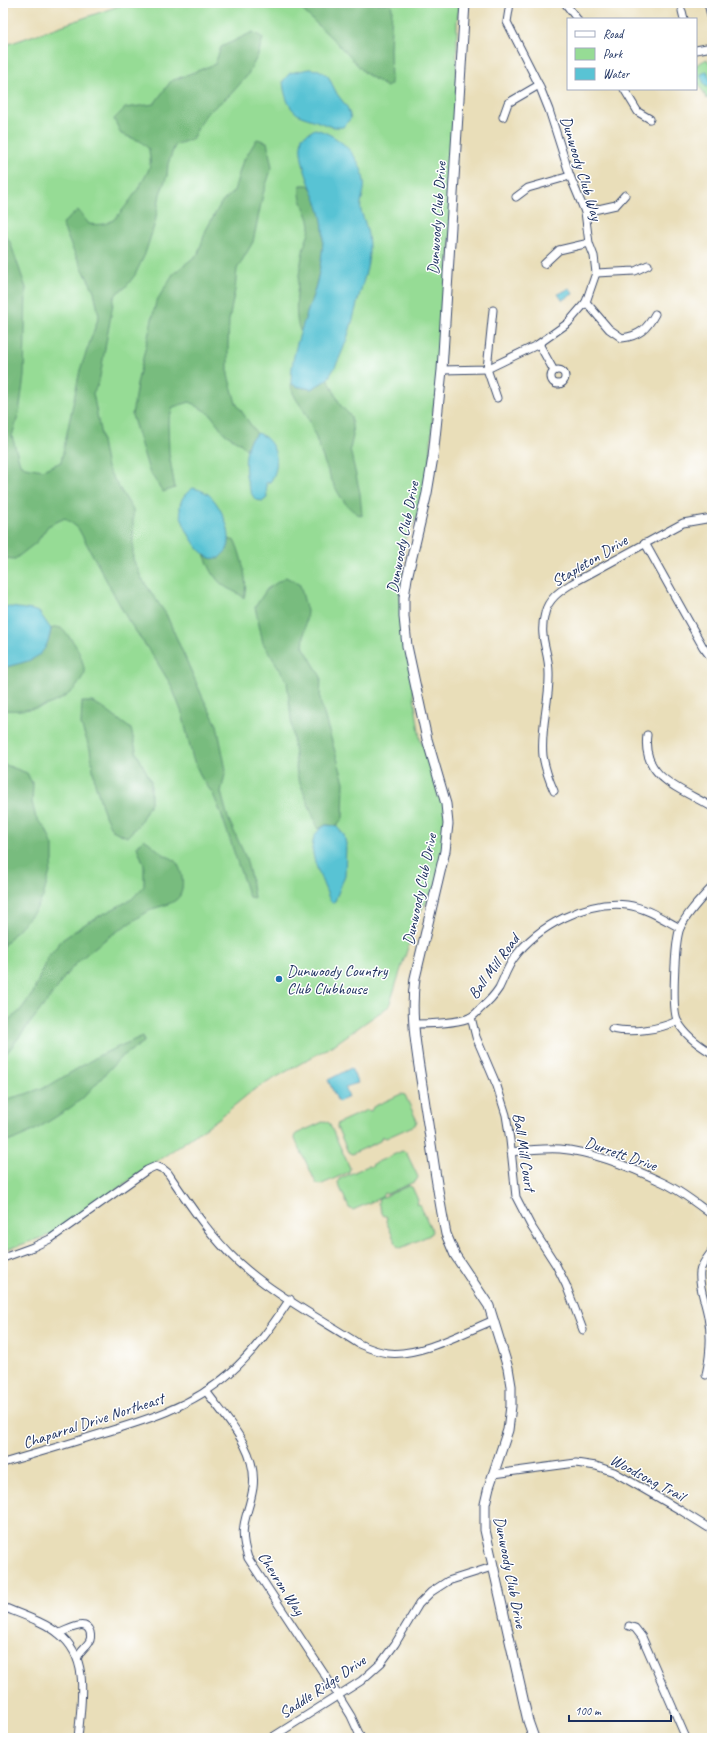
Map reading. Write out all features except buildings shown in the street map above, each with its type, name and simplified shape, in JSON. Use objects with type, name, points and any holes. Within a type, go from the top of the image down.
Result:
[{"type":"street","name":"Dunwoody Club Drive","points":[[465,3],[442,370],[433,457],[427,493],[404,597],[404,617],[407,646],[427,739],[446,804],[448,824],[445,851],[415,978],[412,997],[414,1024],[446,1234],[455,1255],[486,1300],[494,1320],[508,1368],[511,1386],[511,1406],[506,1437],[485,1504],[484,1517],[492,1567],[528,1721],[534,1738]]},
{"type":"street","name":"Dunwoody Club Way","points":[[442,370],[487,369],[539,344],[568,323],[586,302],[596,273],[594,256],[589,243],[585,212],[570,176],[550,110],[507,22],[510,3]]},
{"type":"street","points":[[565,3],[576,18]]},
{"type":"street","points":[[708,3],[712,20]]},
{"type":"street","points":[[682,11],[684,18]]},
{"type":"street","points":[[697,50],[712,47]]},
{"type":"street","points":[[503,117],[508,104],[539,85]]},
{"type":"street","points":[[625,90],[638,112],[650,119]]},
{"type":"street","points":[[516,197],[528,188],[570,176]]},
{"type":"street","points":[[585,212],[616,205],[625,194]]},
{"type":"street","points":[[544,264],[559,250],[589,243]]},
{"type":"street","points":[[596,273],[635,271],[648,265]]},
{"type":"street","points":[[586,302],[609,328],[622,338],[631,337],[648,327],[655,314]]},
{"type":"street","points":[[493,310],[487,369],[497,398]]},
{"type":"street","points":[[539,344],[554,371]]},
{"type":"street","name":"Stapleton Drive","points":[[554,791],[548,777],[543,756],[543,734],[549,689],[549,670],[541,630],[545,611],[550,602],[560,591],[683,523],[712,518]]},
{"type":"street","points":[[645,543],[703,647],[712,659]]},
{"type":"street","points":[[647,735],[646,750],[652,766],[660,776],[674,786],[712,807]]},
{"type":"street","points":[[712,887],[697,903],[680,928],[674,972],[677,1021],[690,1036],[712,1053]]},
{"type":"street","name":"Ball Mill Road","points":[[414,1024],[445,1023],[471,1017],[498,989],[510,964],[521,949],[538,932],[587,908],[606,905],[627,905],[658,916],[680,928]]},
{"type":"street","name":"Ball Mill Court","points":[[471,1017],[481,1050],[497,1086],[503,1105],[508,1128],[516,1197],[531,1226],[559,1272],[583,1330]]},
{"type":"street","points":[[612,1029],[624,1032],[635,1031],[671,1024],[677,1021]]},
{"type":"street","name":"Durrett Drive","points":[[511,1152],[545,1148],[560,1149],[577,1151],[604,1159],[665,1183],[712,1215]]},
{"type":"street","points":[[3,1258],[33,1247],[67,1228],[147,1170],[156,1166],[163,1169],[203,1224],[224,1248],[253,1275],[359,1344],[373,1350],[388,1353],[403,1353],[419,1350],[494,1320]]},
{"type":"street","points":[[706,1375],[710,1356],[709,1319],[702,1296],[700,1273],[701,1267],[712,1251]]},
{"type":"street","name":"Chaparral Drive Northeast","points":[[3,1463],[148,1420],[175,1408],[206,1391],[230,1373],[254,1350],[290,1299]]},
{"type":"street","name":"Chevron Way","points":[[206,1391],[242,1440],[251,1461],[253,1487],[243,1530],[244,1544],[248,1558],[351,1716],[361,1738]]},
{"type":"street","name":"Woodsong Trail","points":[[494,1474],[576,1463],[596,1466],[614,1472],[712,1530]]},
{"type":"street","name":"Saddle Ridge Drive","points":[[271,1738],[362,1681],[381,1663],[395,1644],[419,1604],[431,1592],[448,1581],[492,1567]]},
{"type":"street","points":[[3,1607],[34,1620],[58,1633],[69,1644],[78,1657]]},
{"type":"street","points":[[58,1633],[67,1631],[79,1625],[88,1629],[90,1634],[90,1640],[80,1650],[78,1657],[82,1684],[78,1738]]},
{"type":"street","points":[[629,1626],[635,1628],[642,1637],[686,1738]]},
{"type":"green space","points":[[127,3],[460,3],[457,21],[456,145],[444,356],[433,412],[428,497],[405,539],[400,597],[420,739],[451,808],[440,880],[418,916],[389,1006],[335,1044],[252,1091],[218,1119],[52,1234],[3,1251],[3,46]]},
{"type":"green space","points":[[298,3],[391,3],[391,84],[387,87],[365,73],[337,43],[298,6]]},
{"type":"green space","points":[[253,32],[263,38],[258,55],[247,76],[230,95],[206,114],[192,139],[175,145],[168,164],[167,176],[160,194],[155,223],[145,254],[135,275],[125,288],[118,292],[114,298],[99,382],[93,393],[107,468],[133,510],[133,559],[142,579],[166,614],[203,698],[217,725],[226,770],[221,792],[228,818],[246,858],[254,898],[249,897],[222,816],[213,794],[202,779],[193,759],[182,713],[171,685],[128,620],[78,528],[65,518],[48,526],[37,542],[15,559],[3,558],[3,233],[10,242],[26,288],[24,376],[19,413],[12,436],[20,464],[25,467],[43,470],[61,462],[80,370],[99,316],[94,291],[73,250],[62,224],[78,210],[89,224],[110,222],[122,210],[145,177],[150,165],[149,149],[140,141],[121,134],[114,119],[125,108],[154,104],[171,81],[215,64],[221,47]]},
{"type":"green space","points":[[707,59],[709,63],[712,62],[712,92],[707,99],[697,81],[697,64]]},
{"type":"green space","points":[[257,139],[267,142],[272,167],[263,194],[253,242],[237,269],[235,290],[229,320],[228,375],[236,403],[257,434],[250,440],[247,450],[240,443],[225,434],[210,414],[190,402],[173,407],[168,422],[169,454],[175,488],[163,492],[149,471],[132,415],[137,384],[156,302],[173,274],[198,254],[206,230],[221,203],[234,191],[242,163]]},
{"type":"green space","points":[[301,185],[308,185],[314,193],[322,218],[324,235],[323,251],[316,285],[301,332],[298,325],[297,315],[297,291],[302,255],[310,226],[301,200]]},
{"type":"green space","points":[[328,379],[341,406],[351,416],[353,436],[350,449],[360,493],[362,516],[352,510],[343,500],[335,487],[308,418],[293,393],[291,383],[295,386],[311,389]]},
{"type":"green space","points":[[229,539],[235,541],[242,561],[246,584],[244,598],[220,583],[212,572],[204,554],[210,558],[227,550]]},
{"type":"green space","points":[[286,577],[300,585],[307,611],[303,646],[321,677],[320,701],[344,782],[343,818],[336,826],[326,825],[318,829],[297,775],[287,681],[263,643],[255,607],[267,589]]},
{"type":"green space","points":[[56,627],[61,628],[66,633],[80,653],[85,673],[78,684],[70,693],[53,703],[33,709],[3,710],[3,668],[32,659],[49,639],[51,629]]},
{"type":"green space","points":[[82,702],[92,702],[100,706],[131,729],[137,754],[151,781],[151,802],[139,824],[127,837],[112,830],[105,816],[95,783],[90,749],[81,725]]},
{"type":"green space","points":[[3,764],[27,773],[33,785],[32,802],[36,818],[46,829],[53,846],[53,861],[43,897],[35,911],[3,946]]},
{"type":"green space","points":[[144,839],[177,863],[180,868],[182,880],[182,891],[180,896],[167,905],[152,909],[137,918],[99,944],[75,965],[3,1058],[3,1024],[19,1012],[33,993],[47,958],[62,940],[88,922],[132,899],[144,886],[144,865],[137,847]]},
{"type":"green space","points":[[143,1036],[144,1042],[120,1058],[83,1098],[70,1108],[35,1130],[13,1140],[3,1141],[3,1100],[26,1094],[50,1085],[100,1055]]},
{"type":"green space","points":[[401,1094],[405,1095],[417,1121],[415,1125],[386,1138],[382,1136],[380,1141],[352,1154],[348,1152],[337,1127],[338,1123],[367,1110],[371,1111],[373,1107]]},
{"type":"green space","points":[[325,1121],[329,1123],[350,1168],[349,1172],[320,1185],[316,1183],[295,1139],[296,1134]]},
{"type":"green space","points":[[402,1151],[406,1152],[418,1177],[416,1181],[387,1194],[384,1193],[382,1197],[353,1210],[349,1208],[338,1183],[339,1179],[368,1166],[372,1167],[373,1164]]},
{"type":"green space","points":[[408,1186],[412,1187],[418,1200],[416,1204],[420,1205],[432,1231],[430,1235],[401,1248],[397,1246],[386,1221],[387,1217],[383,1215],[378,1203],[379,1199]]},
{"type":"water","points":[[309,69],[319,70],[328,76],[337,94],[347,107],[351,118],[343,127],[329,126],[301,116],[290,106],[284,91],[283,81],[290,73]]},
{"type":"water","points":[[707,71],[712,84],[706,87],[700,75]]},
{"type":"water","points":[[315,129],[340,141],[354,155],[358,163],[364,181],[361,211],[368,233],[369,250],[365,276],[343,350],[329,377],[311,389],[295,386],[291,383],[293,359],[316,286],[323,246],[323,228],[321,217],[306,174],[301,150],[302,137]]},
{"type":"water","points":[[570,288],[573,294],[562,300],[558,294]]},
{"type":"water","points":[[258,433],[270,442],[276,454],[276,469],[270,482],[266,483],[267,498],[263,501],[256,500],[249,488],[245,464],[249,442]]},
{"type":"water","points":[[193,488],[208,494],[213,498],[222,512],[228,529],[229,545],[226,551],[219,558],[211,558],[204,555],[193,542],[181,516],[181,502],[184,496]]},
{"type":"water","points":[[3,606],[39,612],[51,629],[49,640],[41,653],[35,658],[3,668]]},
{"type":"water","points":[[326,825],[336,826],[344,835],[346,844],[345,875],[335,901],[332,903],[318,870],[313,853],[314,837],[318,831]]},
{"type":"water","points":[[351,1068],[358,1083],[345,1087],[349,1097],[338,1102],[328,1080]]},
{"type":"place","name":"Dunwoody Country Club Clubhouse","points":[[279,979]]}]
